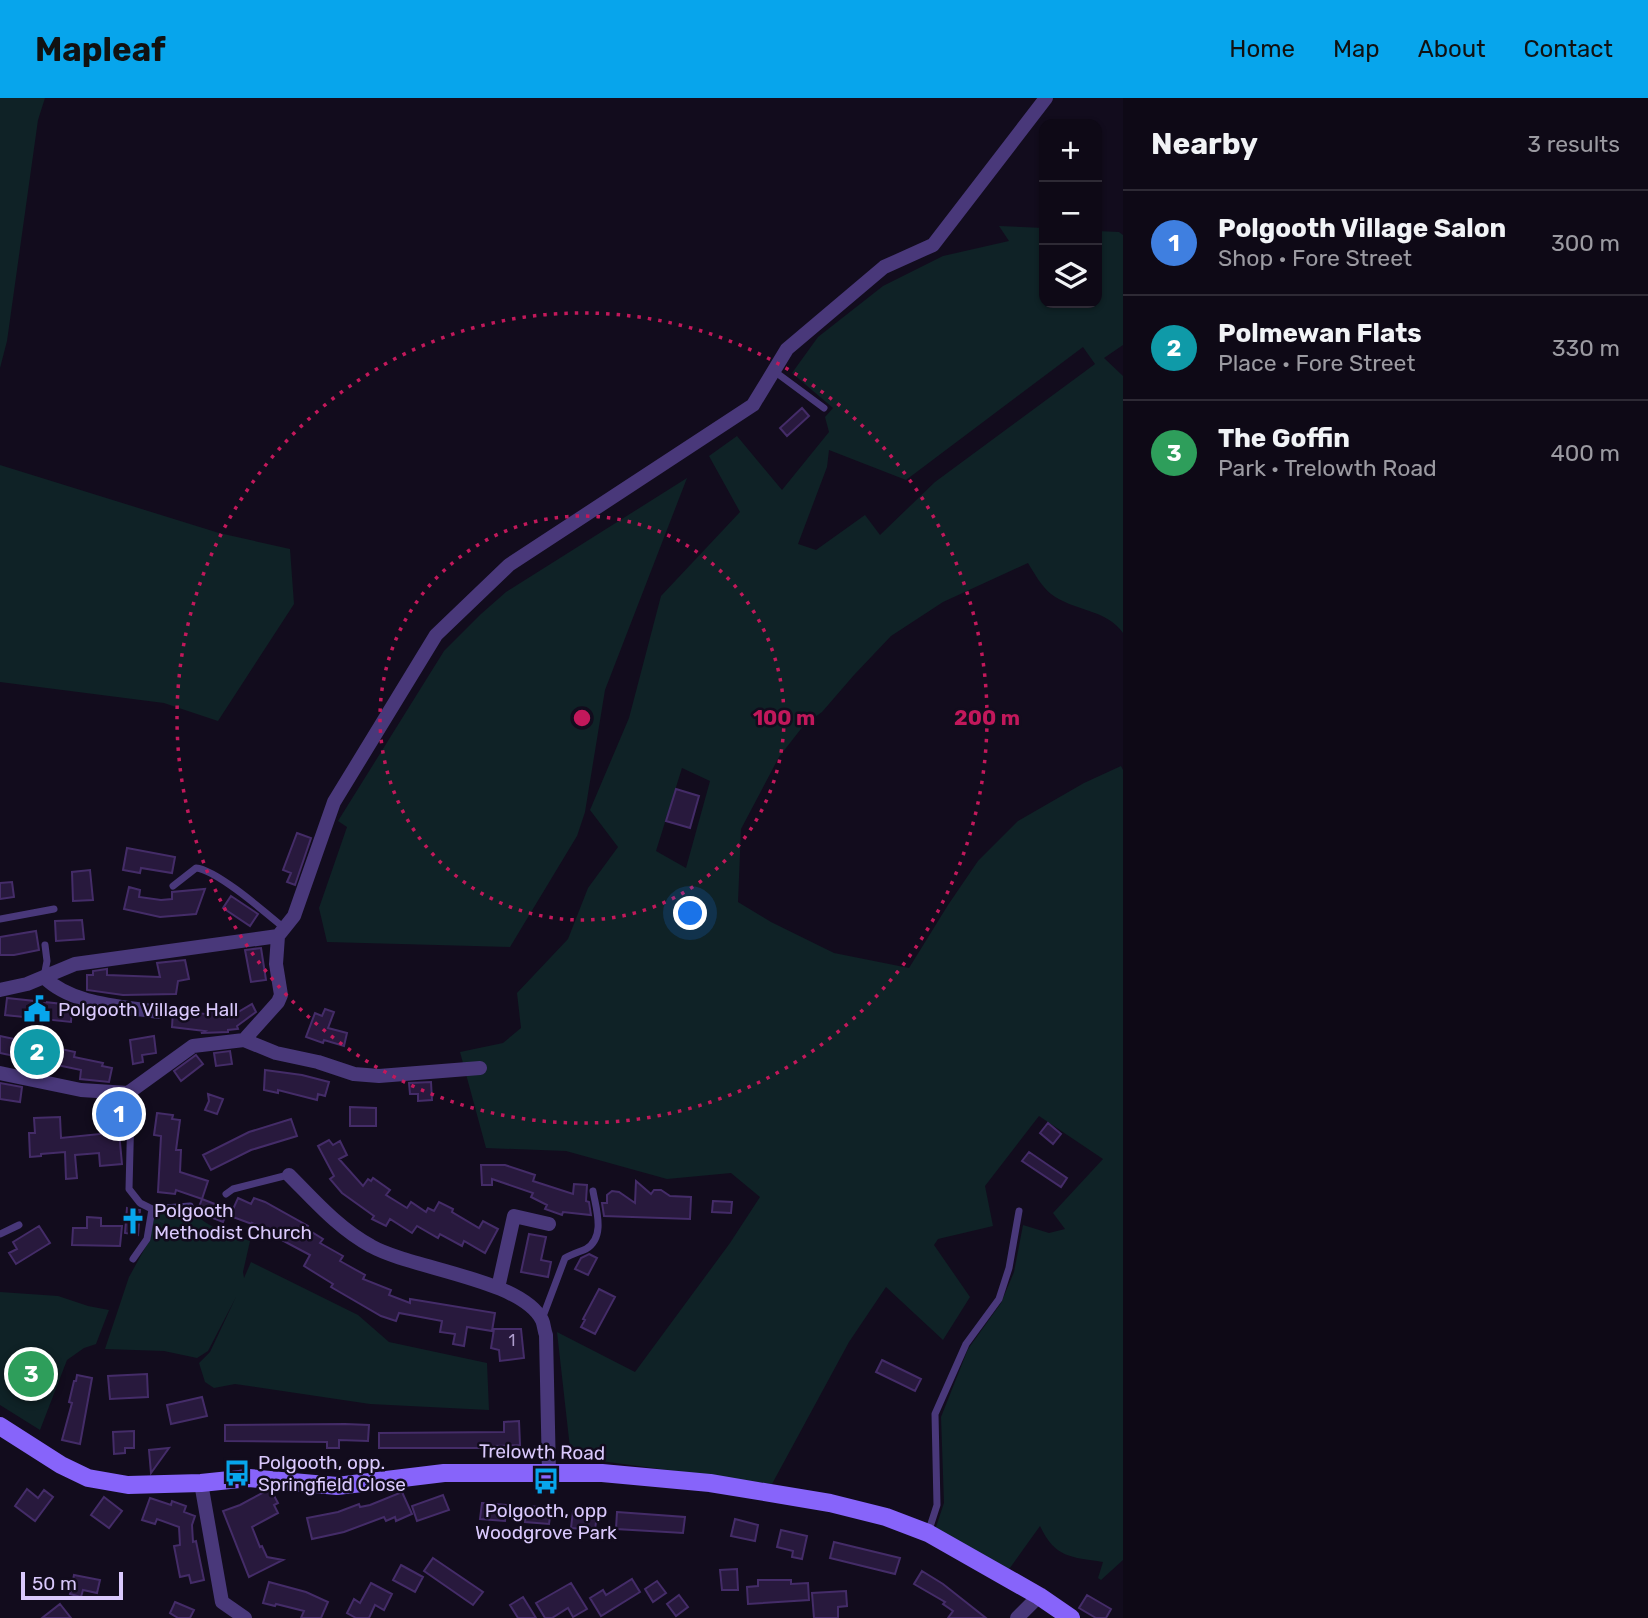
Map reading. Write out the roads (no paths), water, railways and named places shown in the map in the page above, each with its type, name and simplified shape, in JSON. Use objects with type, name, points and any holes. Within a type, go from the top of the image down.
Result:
[{"type":"street","points":[[244,1040],[278,1002],[281,995],[276,964],[281,932],[294,916],[334,802],[436,635],[509,565],[753,405],[787,349],[884,267],[933,245],[1046,98]]},
{"type":"street","points":[[0,990],[44,977],[75,964],[281,932]]},
{"type":"street","points":[[44,977],[51,984],[76,996],[158,1012]]},
{"type":"street","points":[[0,1073],[81,1090],[128,1093],[193,1046],[244,1040],[276,1053],[318,1062],[354,1074],[379,1076],[480,1068]]},
{"type":"street","points":[[289,1175],[325,1211],[370,1246],[400,1259],[517,1295],[537,1312],[546,1335],[549,1473]]},
{"type":"street","points":[[498,1288],[514,1216],[549,1224]]},
{"type":"street","name":"Trelowth Road","points":[[0,1426],[61,1465],[88,1478],[128,1485],[201,1483],[249,1478],[337,1486],[444,1472],[602,1473],[710,1483],[830,1503],[886,1517],[928,1533],[1039,1596],[1071,1618]]},
{"type":"street","points":[[201,1483],[222,1602],[244,1618]]},
{"type":"street","points":[[1017,1618],[1039,1596]]},
{"type":"lane","points":[[774,370],[824,408]]},
{"type":"lane","points":[[173,886],[196,868],[203,869],[217,876],[281,932]]},
{"type":"lane","points":[[0,919],[54,909]]},
{"type":"lane","points":[[44,977],[47,965],[45,945]]},
{"type":"lane","points":[[128,1093],[131,1109],[129,1189],[141,1203],[152,1209],[190,1206]]},
{"type":"lane","points":[[226,1194],[233,1189],[289,1175]]},
{"type":"lane","points":[[541,1320],[565,1258],[585,1249],[595,1240],[598,1227],[593,1191]]},
{"type":"lane","points":[[133,1259],[147,1239],[152,1209]]},
{"type":"lane","points":[[928,1533],[937,1505],[935,1415],[966,1344],[999,1299],[1009,1268],[1019,1211]]},
{"type":"lane","points":[[0,1234],[19,1225]]},
{"type":"place","name":"Polgooth Village Hall","points":[[37,1009]]},
{"type":"place","name":"Polmewan Flats","points":[[37,1052]]},
{"type":"place","name":"Polgooth Village Salon","points":[[119,1114]]},
{"type":"place","name":"Polgooth Methodist Church","points":[[133,1221]]},
{"type":"place","name":"The Goffin","points":[[31,1374]]},
{"type":"place","name":"Polgooth, opp. Springfield Close","points":[[237,1473]]},
{"type":"place","name":"Polgooth, opp Woodgrove Park","points":[[546,1481]]}]
